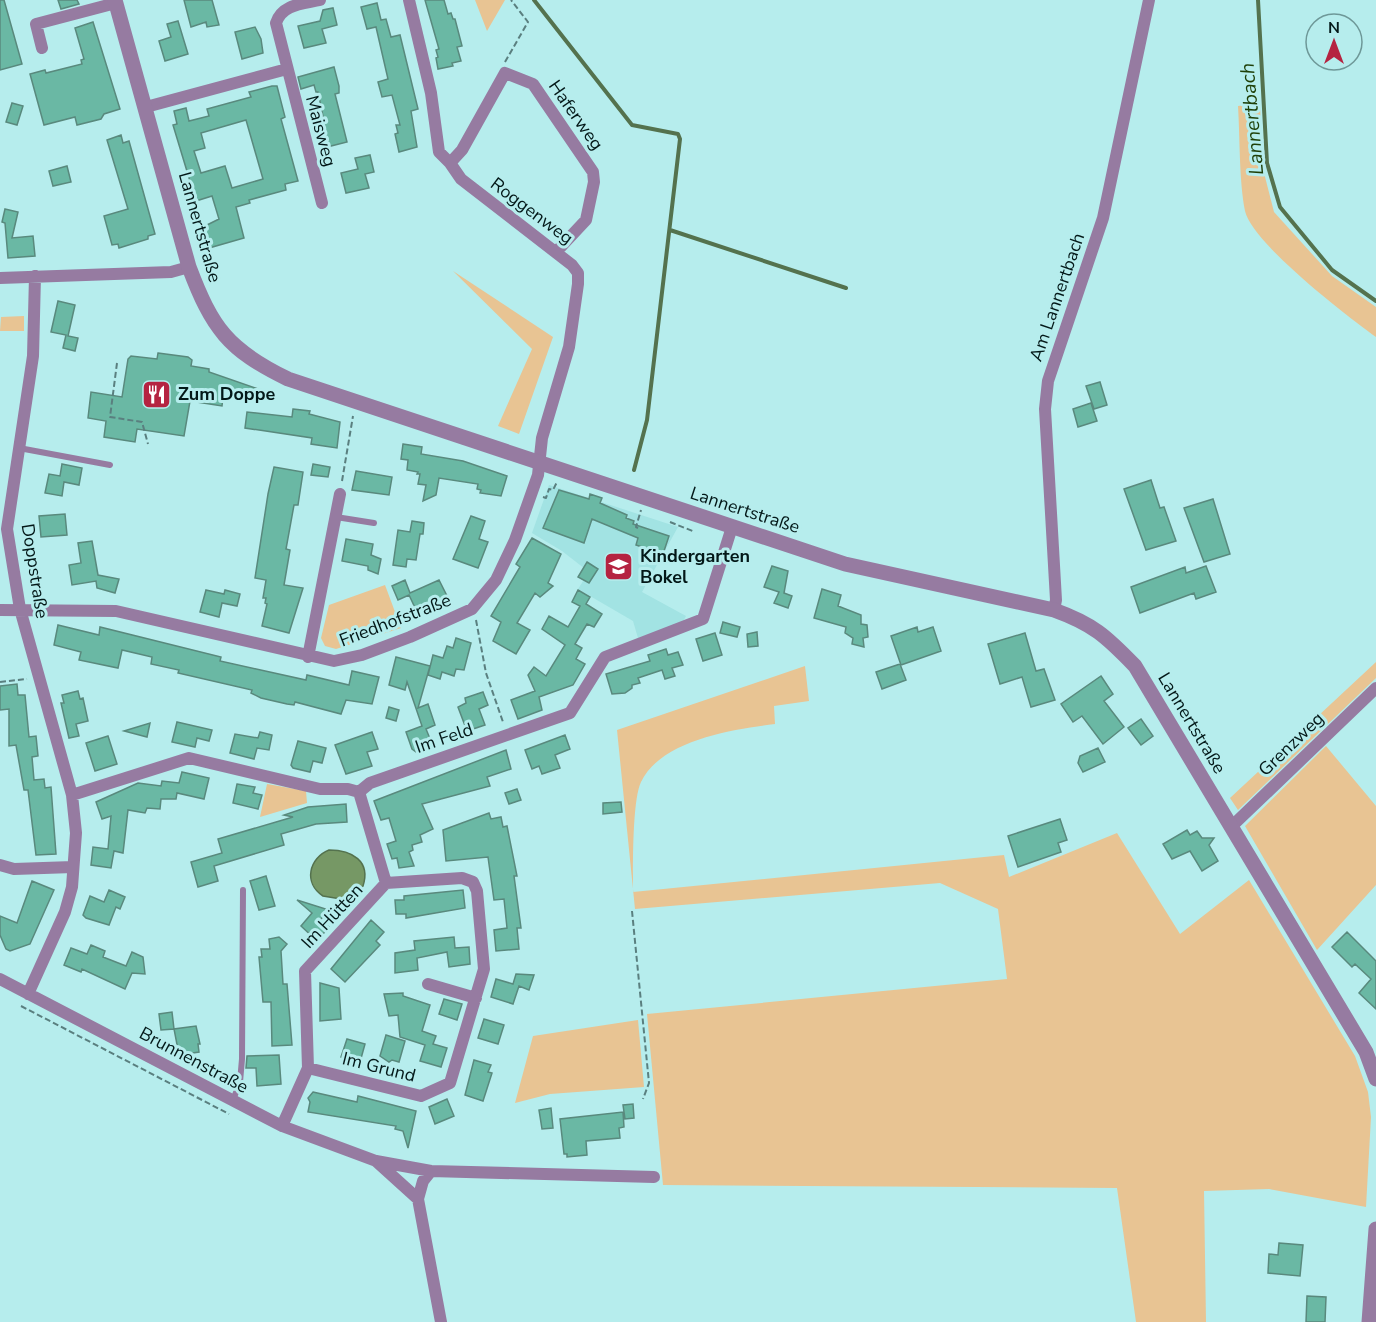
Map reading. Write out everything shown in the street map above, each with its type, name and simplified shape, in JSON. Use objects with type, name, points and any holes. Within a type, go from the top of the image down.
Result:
[{"type":"street","points":[[146,107],[287,69],[276,23],[279,15],[285,9],[320,0]]},
{"type":"street","name":"Roggenweg","points":[[409,0],[431,93],[439,152],[461,179],[556,252],[578,273],[579,284],[569,347],[542,438],[539,460]]},
{"type":"street","name":"Am Lannertbach","points":[[1054,610],[1056,600],[1045,409],[1048,381],[1103,218],[1149,0]]},
{"type":"street","name":"Lannertstraße","points":[[42,48],[36,24],[116,2],[189,267],[204,306],[215,325],[257,364],[288,379],[539,460],[845,564],[1054,610],[1083,620],[1104,634],[1134,666],[1232,826],[1366,1052],[1376,1079]]},
{"type":"street","name":"Maisweg","points":[[287,69],[322,203]]},
{"type":"street","points":[[450,163],[462,150],[504,74]]},
{"type":"street","name":"Haferweg","points":[[504,74],[533,84],[593,171],[586,220],[556,252]]},
{"type":"street","points":[[0,278],[171,272],[189,267]]},
{"type":"street","name":"Doppstraße","points":[[28,994],[65,912],[72,887],[76,833],[72,795],[20,609],[7,529],[33,356],[34,276]]},
{"type":"street","name":"Friedhofstraße","points":[[0,610],[116,611],[309,657],[334,661],[362,656],[472,609],[496,580],[515,540],[538,476],[539,460]]},
{"type":"street","name":"Friedhofstraße","points":[[309,657],[340,494]]},
{"type":"street","name":"Im Feld","points":[[358,792],[370,783],[570,713],[605,657],[703,619],[732,527]]},
{"type":"street","name":"Grenzweg","points":[[1232,826],[1376,688]]},
{"type":"street","points":[[72,795],[189,758],[320,789],[348,789],[358,792]]},
{"type":"street","name":"Im Hütten","points":[[308,1068],[306,971],[386,883],[358,792]]},
{"type":"street","points":[[0,865],[14,869],[73,867]]},
{"type":"street","name":"Im Grund","points":[[308,1068],[421,1096],[450,1083],[484,969],[477,891],[473,882],[462,878],[386,883]]},
{"type":"street","name":"Brunnenstraße","points":[[0,979],[282,1126],[376,1161],[431,1171],[654,1177]]},
{"type":"street","points":[[428,984],[476,998]]},
{"type":"street","points":[[282,1126],[308,1068]]},
{"type":"street","name":"Brunnenstraße","points":[[376,1161],[417,1199]]},
{"type":"street","points":[[431,1171],[423,1181],[417,1199],[441,1322]]},
{"type":"street","points":[[1370,1322],[1376,1229]]},
{"type":"lane","points":[[19,448],[110,465]]},
{"type":"lane","points":[[336,517],[374,524]]},
{"type":"lane","points":[[232,1100],[240,1082],[242,1059],[243,890]]},
{"type":"path","points":[[504,74],[505,63],[528,22],[511,0]]},
{"type":"path","points":[[117,363],[110,417],[142,422],[148,444]]},
{"type":"path","points":[[340,494],[355,401]]},
{"type":"path","points":[[531,493],[546,498],[549,489],[554,490],[556,482],[567,486]]},
{"type":"path","points":[[638,528],[636,527],[641,510],[650,514]]},
{"type":"path","points":[[669,521],[695,532]]},
{"type":"path","points":[[472,609],[486,674],[508,735]]},
{"type":"path","points":[[0,682],[39,678]]},
{"type":"path","points":[[632,911],[649,1083],[643,1099]]},
{"type":"shaded area","points":[[475,0],[505,0],[487,31]]},
{"type":"shaded area","points":[[1260,103],[1262,165],[1274,212],[1332,276],[1376,307],[1376,337],[1282,260],[1252,225],[1245,211],[1238,106]]},
{"type":"shaded area","points":[[453,271],[553,337],[519,434],[498,426],[532,349]]},
{"type":"shaded area","points":[[24,316],[24,331],[0,331],[1,317]]},
{"type":"shaded area","name":"Kindergarten Bokel","points":[[549,485],[678,527],[642,592],[686,616],[682,624],[638,638],[633,621],[578,589],[589,572],[562,551],[532,533]]},
{"type":"shaded area","points":[[385,585],[401,628],[336,649],[325,646],[321,638],[329,605]]},
{"type":"shaded area","points":[[1376,662],[1376,678],[1238,810],[1230,798]]},
{"type":"shaded area","points":[[805,666],[809,701],[774,706],[775,724],[719,733],[700,739],[664,756],[651,768],[641,782],[636,804],[633,889],[617,730]]},
{"type":"shaded area","points":[[1326,746],[1376,806],[1376,885],[1317,950],[1245,826]]},
{"type":"shaded area","points":[[267,784],[306,791],[307,803],[260,817]]},
{"type":"shaded area","points":[[1117,833],[1180,934],[1249,880],[1355,1056],[1368,1092],[1371,1117],[1366,1207],[1269,1189],[1204,1191],[1206,1322],[1136,1322],[1117,1188],[663,1185],[647,1014],[1007,979],[998,909],[940,883],[635,909],[633,892],[1004,855],[1009,877]]},
{"type":"shaded area","points":[[329,850],[345,852],[362,864],[365,877],[363,886],[347,900],[323,896],[313,884],[311,871],[313,865],[322,854]]},
{"type":"shaded area","points":[[638,1020],[644,1087],[550,1094],[515,1103],[533,1036]]},
{"type":"building","points":[[0,0],[4,0],[22,64],[0,70]]},
{"type":"building","points":[[58,0],[77,0],[79,4],[61,9]]},
{"type":"building","points":[[184,0],[212,0],[219,25],[207,27],[206,22],[191,27]]},
{"type":"building","points":[[425,0],[444,0],[448,14],[451,13],[455,19],[462,46],[457,47],[461,61],[452,63],[453,66],[438,69],[436,50],[439,49]]},
{"type":"building","points":[[377,3],[381,20],[386,19],[391,37],[400,35],[418,109],[411,111],[417,147],[399,152],[395,134],[398,133],[396,125],[400,125],[392,95],[382,97],[378,82],[388,79],[376,27],[367,29],[361,7]]},
{"type":"building","points":[[333,8],[337,25],[322,29],[326,43],[304,48],[298,26],[320,21],[323,10]]},
{"type":"building","points":[[178,21],[188,54],[165,61],[159,41],[171,37],[167,24]]},
{"type":"building","points":[[93,22],[120,109],[104,114],[101,119],[77,125],[75,117],[44,125],[30,74],[45,70],[46,73],[82,64],[81,60],[84,59],[75,28]]},
{"type":"building","points":[[255,27],[261,39],[263,53],[242,59],[235,32]]},
{"type":"building","points":[[334,67],[339,86],[339,93],[335,94],[347,142],[323,148],[318,128],[325,126],[318,92],[314,85],[301,89],[298,77]]},
{"type":"building","points":[[277,86],[285,117],[281,119],[298,181],[285,184],[286,190],[249,200],[250,203],[236,207],[244,238],[209,248],[203,227],[219,219],[212,196],[196,201],[173,125],[177,124],[174,111],[186,108],[189,121],[209,116],[207,109],[251,97],[249,92]],"holes":[[[246,120],[263,179],[232,188],[225,166],[201,173],[194,151],[205,148],[201,133]]]},
{"type":"building","points":[[12,103],[23,106],[17,125],[6,122]]},
{"type":"building","points":[[121,135],[123,143],[129,141],[155,234],[148,236],[148,239],[119,248],[118,244],[112,245],[104,216],[128,209],[107,140]]},
{"type":"building","points":[[370,155],[374,172],[365,174],[369,188],[346,193],[341,173],[358,169],[355,158]]},
{"type":"building","points":[[67,166],[71,182],[53,186],[49,171]]},
{"type":"building","points":[[5,209],[18,212],[12,238],[33,236],[35,256],[8,258],[5,223],[2,222]]},
{"type":"building","points":[[58,301],[75,305],[68,336],[78,338],[75,351],[63,348],[66,335],[51,332]]},
{"type":"building","name":"Zum Doppe","points":[[158,353],[188,357],[192,360],[191,366],[209,369],[209,372],[258,389],[255,399],[224,389],[222,406],[190,401],[184,436],[137,429],[135,442],[104,437],[106,421],[88,418],[91,392],[122,397],[128,359],[131,356],[157,359]]},
{"type":"building","points":[[1100,382],[1107,405],[1094,409],[1086,386]]},
{"type":"building","points":[[1091,403],[1097,421],[1078,427],[1073,409]]},
{"type":"building","points":[[293,409],[310,411],[309,414],[340,422],[337,448],[311,444],[312,438],[245,428],[247,412],[292,417]]},
{"type":"building","points":[[403,444],[422,447],[421,454],[463,461],[507,476],[501,496],[480,493],[481,490],[477,489],[478,484],[439,478],[436,495],[423,501],[426,485],[418,484],[420,474],[417,474],[418,472],[407,470],[408,460],[401,459]]},
{"type":"building","points":[[62,464],[82,468],[79,485],[64,482],[62,496],[45,493],[49,474],[60,476]]},
{"type":"building","points":[[313,464],[330,467],[328,477],[311,475]]},
{"type":"building","points":[[274,467],[303,472],[298,505],[294,505],[286,549],[290,550],[284,585],[303,588],[289,633],[262,626],[267,604],[265,603],[266,598],[263,598],[266,580],[255,578]]},
{"type":"building","points":[[356,471],[392,477],[389,495],[352,490]]},
{"type":"building","points":[[1151,480],[1160,508],[1164,507],[1176,541],[1146,550],[1124,489]]},
{"type":"building","points":[[559,490],[589,499],[590,494],[602,498],[600,503],[627,515],[626,518],[634,521],[633,524],[669,536],[663,554],[636,545],[638,538],[592,519],[584,543],[543,528]]},
{"type":"building","points":[[1213,499],[1230,554],[1204,562],[1184,508]]},
{"type":"building","points":[[65,514],[67,535],[41,537],[39,516]]},
{"type":"building","points":[[471,516],[485,521],[479,539],[488,542],[478,568],[453,559]]},
{"type":"building","points":[[412,521],[424,523],[416,560],[407,559],[406,567],[393,565],[398,530],[410,532]]},
{"type":"building","points":[[532,538],[561,554],[548,583],[553,586],[540,597],[535,593],[517,623],[530,630],[516,654],[493,641],[501,622],[491,616],[520,567],[516,564]]},
{"type":"building","points":[[346,539],[373,544],[371,555],[381,559],[378,574],[368,570],[368,566],[342,561]]},
{"type":"building","points":[[92,541],[98,575],[119,579],[115,593],[97,588],[96,581],[72,585],[69,565],[81,563],[78,543]]},
{"type":"building","points":[[587,562],[598,569],[589,583],[578,577]]},
{"type":"building","points":[[772,566],[788,571],[784,593],[792,596],[788,608],[774,603],[779,592],[764,587]]},
{"type":"building","points":[[1206,566],[1216,592],[1196,599],[1194,593],[1140,613],[1131,587],[1185,567],[1186,573]]},
{"type":"building","points":[[405,580],[410,593],[439,580],[448,598],[417,612],[409,595],[398,600],[392,586]]},
{"type":"building","points":[[822,589],[841,595],[838,606],[861,615],[861,624],[867,625],[868,637],[863,638],[864,647],[852,644],[853,638],[845,633],[846,627],[814,618]]},
{"type":"building","points":[[206,590],[224,594],[225,590],[240,594],[237,606],[222,603],[219,617],[200,612]]},
{"type":"building","points":[[578,590],[590,597],[586,604],[602,614],[594,627],[587,624],[575,644],[582,648],[576,659],[585,664],[573,685],[539,697],[542,710],[518,719],[511,700],[535,691],[528,675],[534,667],[546,676],[565,645],[542,629],[549,616],[568,627],[580,606],[572,602]]},
{"type":"building","points":[[723,622],[740,627],[737,637],[720,633]]},
{"type":"building","points":[[58,625],[99,635],[100,627],[221,657],[220,661],[306,680],[307,675],[349,685],[352,671],[379,677],[372,704],[346,700],[341,714],[295,702],[294,705],[261,698],[251,693],[252,690],[178,673],[179,670],[151,664],[152,657],[122,650],[118,668],[79,660],[81,652],[54,645]]},
{"type":"building","points":[[917,627],[918,632],[933,627],[941,651],[901,665],[891,636]]},
{"type":"building","points":[[757,632],[758,646],[748,647],[747,634]]},
{"type":"building","points":[[715,633],[722,655],[703,661],[696,639]]},
{"type":"building","points":[[1025,633],[1036,671],[1044,669],[1055,700],[1031,707],[1022,677],[1000,684],[988,644]]},
{"type":"building","points":[[456,638],[471,643],[464,670],[456,669],[454,676],[442,672],[440,679],[428,675],[433,655],[443,658],[447,646],[453,648]]},
{"type":"building","points":[[666,649],[668,655],[678,652],[683,665],[672,668],[675,676],[665,679],[662,670],[638,678],[640,683],[632,685],[632,688],[625,693],[612,694],[606,674],[650,661],[648,655]]},
{"type":"building","points":[[396,657],[430,666],[418,708],[428,704],[435,725],[426,729],[433,746],[416,752],[412,749],[406,732],[422,726],[407,682],[405,690],[389,685]]},
{"type":"building","points":[[900,664],[906,680],[882,689],[876,672]]},
{"type":"building","points":[[1101,676],[1113,694],[1104,701],[1124,727],[1103,744],[1082,716],[1073,722],[1061,704]]},
{"type":"building","points":[[17,684],[18,695],[25,695],[29,737],[36,736],[38,756],[32,757],[34,780],[44,779],[45,788],[51,787],[56,854],[36,855],[28,790],[24,790],[16,745],[9,746],[9,709],[0,710],[0,686]]},
{"type":"building","points":[[78,691],[80,699],[83,698],[88,721],[76,724],[79,736],[69,738],[61,703],[64,703],[62,695]]},
{"type":"building","points":[[483,692],[488,705],[479,709],[485,725],[467,731],[458,707],[466,703],[465,698]]},
{"type":"building","points":[[389,707],[399,710],[396,721],[386,718]]},
{"type":"building","points":[[1141,719],[1153,736],[1141,745],[1128,728]]},
{"type":"building","points":[[177,722],[212,730],[209,741],[197,738],[195,747],[172,742]]},
{"type":"building","points":[[150,723],[147,737],[124,731]]},
{"type":"building","points":[[260,732],[272,735],[269,750],[257,748],[254,759],[230,753],[235,734],[258,738]]},
{"type":"building","points":[[372,732],[378,749],[367,752],[372,766],[346,774],[335,745]]},
{"type":"building","points":[[565,735],[570,749],[555,755],[560,768],[542,774],[539,766],[532,769],[525,750]]},
{"type":"building","points":[[108,736],[117,764],[95,771],[86,743]]},
{"type":"building","points":[[298,741],[326,748],[322,763],[313,761],[310,772],[293,768],[291,765]]},
{"type":"building","points":[[1098,748],[1105,762],[1083,772],[1078,763],[1080,756]]},
{"type":"building","points":[[506,750],[511,769],[487,777],[490,786],[422,804],[433,829],[420,835],[422,842],[412,845],[413,850],[409,852],[414,866],[399,868],[397,858],[392,859],[387,844],[396,841],[389,818],[381,820],[374,801]]},
{"type":"building","points":[[182,772],[209,778],[204,799],[177,793],[176,799],[161,799],[160,809],[147,808],[145,813],[128,810],[123,853],[114,851],[111,868],[91,865],[93,847],[108,849],[111,816],[102,819],[96,802],[138,783],[161,786],[162,781],[179,783]]},
{"type":"building","points":[[237,784],[255,787],[253,793],[262,795],[258,809],[233,803]]},
{"type":"building","points":[[517,789],[521,800],[509,804],[505,793]]},
{"type":"building","points":[[621,802],[622,812],[603,814],[603,803]]},
{"type":"building","points":[[346,804],[347,822],[316,824],[281,834],[284,845],[214,866],[218,881],[198,887],[191,862],[222,853],[218,839],[293,817],[284,815],[308,807]]},
{"type":"building","points":[[489,813],[491,819],[501,817],[503,827],[507,826],[517,876],[514,876],[521,928],[517,928],[519,949],[496,951],[494,930],[507,928],[504,899],[494,900],[488,857],[446,861],[443,830]]},
{"type":"building","points":[[1060,819],[1067,840],[1058,843],[1061,852],[1018,867],[1008,836]]},
{"type":"building","points":[[1187,830],[1190,835],[1197,831],[1202,838],[1214,838],[1209,845],[1218,861],[1202,871],[1190,851],[1172,859],[1163,844]]},
{"type":"building","points":[[266,876],[275,906],[259,910],[250,881]]},
{"type":"building","points":[[32,881],[54,890],[30,944],[10,951],[6,949],[0,935],[0,916],[17,923]]},
{"type":"building","points":[[109,890],[125,897],[120,909],[116,907],[109,925],[86,918],[83,915],[90,896],[104,902]]},
{"type":"building","points":[[463,890],[465,908],[406,918],[406,914],[396,914],[395,900],[404,900],[404,896]]},
{"type":"building","points":[[297,900],[329,910],[320,920],[329,927],[317,941],[301,926],[312,913]]},
{"type":"building","points":[[371,920],[384,932],[376,941],[380,945],[345,982],[331,969]]},
{"type":"building","points":[[1347,932],[1376,961],[1376,1009],[1359,993],[1371,979],[1355,964],[1352,967],[1332,947]]},
{"type":"building","points":[[279,937],[287,944],[281,951],[283,984],[287,984],[292,1045],[272,1046],[271,1002],[263,1002],[259,957],[262,957],[261,949],[270,949],[269,939]]},
{"type":"building","points":[[454,937],[455,948],[469,947],[470,964],[449,967],[447,952],[417,958],[418,970],[395,973],[395,953],[415,950],[414,941]]},
{"type":"building","points":[[91,945],[105,951],[103,957],[126,966],[132,952],[143,957],[145,974],[132,973],[125,989],[82,969],[81,972],[64,965],[71,948],[87,954]]},
{"type":"building","points":[[516,974],[534,975],[529,990],[519,986],[513,1004],[491,997],[496,979],[513,984]]},
{"type":"building","points":[[320,983],[339,988],[341,1019],[320,1021]]},
{"type":"building","points":[[403,993],[403,996],[430,1005],[422,1031],[436,1036],[433,1044],[447,1048],[441,1067],[420,1061],[425,1045],[400,1037],[398,1015],[389,1016],[384,994]]},
{"type":"building","points":[[444,999],[462,1004],[457,1020],[439,1014]]},
{"type":"building","points":[[172,1012],[174,1029],[161,1030],[159,1014]]},
{"type":"building","points":[[484,1019],[504,1025],[498,1044],[478,1038]]},
{"type":"building","points":[[196,1026],[200,1044],[198,1044],[199,1052],[179,1055],[174,1029]]},
{"type":"building","points":[[386,1035],[405,1041],[399,1062],[392,1060],[389,1062],[380,1056]]},
{"type":"building","points":[[347,1039],[365,1044],[360,1062],[341,1057]]},
{"type":"building","points":[[279,1055],[281,1084],[257,1086],[256,1068],[246,1068],[247,1056]]},
{"type":"building","points":[[474,1060],[491,1065],[488,1072],[492,1073],[483,1101],[465,1095]]},
{"type":"building","points":[[313,1092],[357,1102],[358,1096],[416,1111],[408,1148],[403,1131],[395,1129],[396,1126],[308,1112],[310,1102],[308,1098]]},
{"type":"building","points":[[447,1099],[454,1116],[435,1124],[429,1107]]},
{"type":"building","points":[[633,1104],[634,1118],[625,1119],[623,1105]]},
{"type":"building","points":[[551,1108],[553,1128],[542,1129],[539,1110]]},
{"type":"building","points":[[623,1112],[624,1127],[619,1128],[620,1138],[586,1141],[587,1155],[567,1157],[567,1154],[564,1154],[560,1119]]},
{"type":"building","points":[[1279,1243],[1303,1245],[1300,1276],[1268,1273],[1269,1254],[1278,1255]]},
{"type":"building","points":[[1307,1296],[1326,1297],[1325,1322],[1306,1322]]},
{"type":"waterway","points":[[534,0],[632,125],[678,134],[680,139],[647,420],[634,470]]},
{"type":"waterway","name":"Lannertbach","points":[[1258,0],[1267,163],[1280,207],[1332,270],[1376,301]]},
{"type":"waterway","points":[[670,230],[846,288]]},
{"type":"place","name":"Zum Doppe","points":[[157,394]]},
{"type":"place","name":"Kindergarten Bokel","points":[[619,566]]}]
